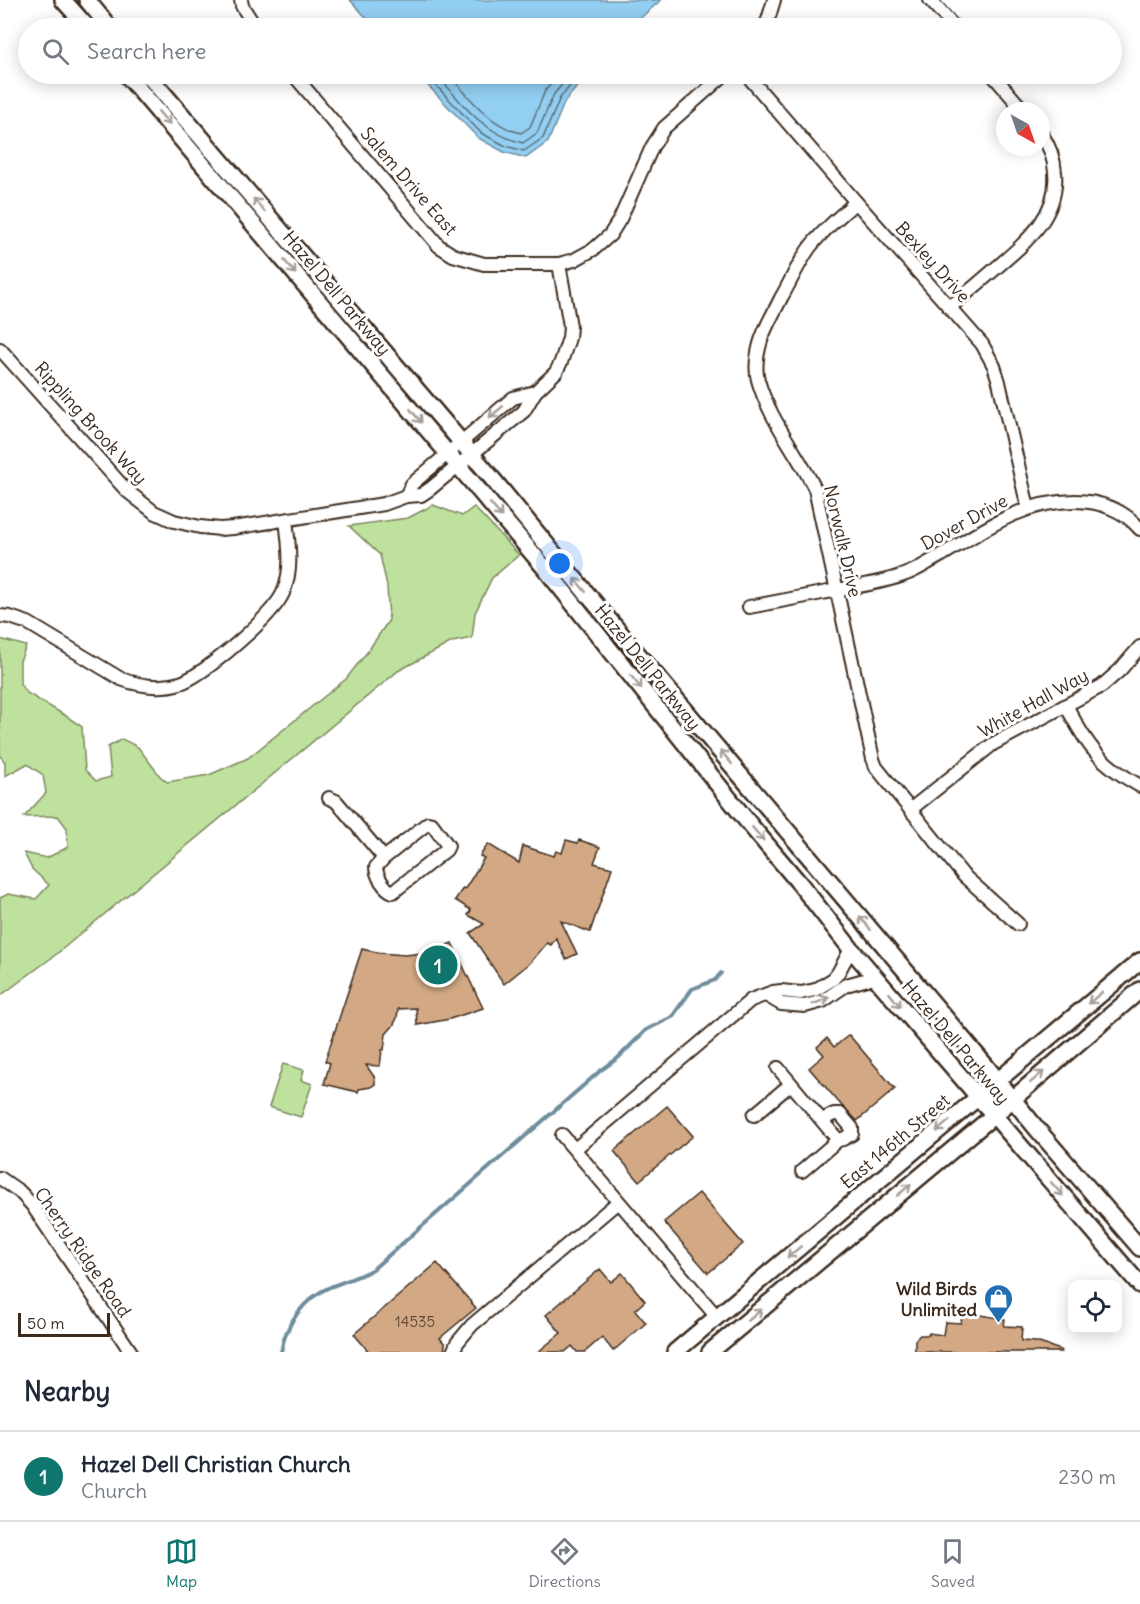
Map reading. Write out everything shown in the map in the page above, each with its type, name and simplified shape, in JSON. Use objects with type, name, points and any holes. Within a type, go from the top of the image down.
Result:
[{"type":"main road","points":[[63,0],[79,18]]},
{"type":"main road","points":[[87,0],[102,18]]},
{"type":"main road","name":"Hazel Dell Parkway","points":[[134,84],[544,567],[851,949],[1140,1285]]},
{"type":"main road","name":"Hazel Dell Parkway","points":[[156,84],[461,441],[1012,1099],[1140,1248]]},
{"type":"main road","name":"East 146th Street","points":[[675,1352],[1140,961]]},
{"type":"main road","points":[[710,1352],[1140,990]]},
{"type":"street","points":[[241,0],[250,18]]},
{"type":"street","points":[[769,18],[774,0]]},
{"type":"street","points":[[930,0],[946,18]]},
{"type":"street","name":"Salem Drive East","points":[[302,84],[440,246],[453,255],[484,264],[559,264]]},
{"type":"street","points":[[406,496],[412,484],[513,398],[535,392],[556,372],[569,338],[570,326],[559,264],[574,260],[594,249],[610,235],[620,219],[652,147],[664,128],[714,84]]},
{"type":"street","name":"Bexley Drive","points":[[755,84],[981,344],[994,366],[999,382],[1028,508]]},
{"type":"street","points":[[1001,84],[1016,102]]},
{"type":"street","points":[[950,307],[1029,239],[1041,223],[1053,201],[1056,185],[1050,148]]},
{"type":"street","name":"Norwalk Drive","points":[[856,202],[824,232],[803,257],[760,343],[757,361],[758,378],[767,403],[815,489],[876,767],[963,875],[1018,924]]},
{"type":"street","name":"Rippling Brook Way","points":[[0,349],[127,491],[154,512],[183,524],[210,528],[232,528],[286,520],[384,504],[406,496],[421,495],[524,411],[535,392]]},
{"type":"street","name":"Dover Drive","points":[[749,607],[873,583],[907,574],[1007,517],[1028,508],[1066,501],[1085,501],[1114,509],[1127,516],[1140,529]]},
{"type":"street","points":[[0,616],[28,623],[121,679],[135,684],[153,686],[181,683],[198,675],[266,618],[281,598],[290,569],[286,520]]},
{"type":"street","name":"White Hall Way","points":[[911,809],[993,744],[1102,686],[1140,647]]},
{"type":"street","points":[[1066,705],[1088,745],[1104,762],[1140,786]]},
{"type":"street","points":[[329,798],[336,801],[384,858]]},
{"type":"street","points":[[428,823],[432,824],[448,846],[446,850],[393,891],[388,890],[376,872],[376,867],[384,858],[428,823]]},
{"type":"street","points":[[575,1149],[751,1000],[773,992],[801,993],[815,990],[838,973],[851,949]]},
{"type":"street","points":[[766,995],[781,1004],[806,1006],[824,1001],[846,985],[875,977]]},
{"type":"street","points":[[778,1068],[838,1140]]},
{"type":"street","points":[[754,1115],[791,1084]]},
{"type":"street","points":[[802,1171],[838,1140],[849,1136],[853,1131],[840,1114],[834,1114],[822,1120]]},
{"type":"street","points":[[562,1135],[717,1317]]},
{"type":"street","name":"Cherry Ridge Road","points":[[0,1179],[20,1192],[32,1205],[131,1352]]},
{"type":"street","points":[[453,1352],[457,1343],[472,1325],[618,1202]]},
{"type":"green space","points":[[433,505],[462,516],[474,507],[519,555],[492,578],[475,613],[472,638],[452,642],[398,671],[54,956],[0,996],[0,898],[8,894],[36,899],[49,885],[32,869],[24,853],[47,858],[68,847],[67,828],[58,816],[24,817],[46,793],[43,775],[27,764],[5,776],[5,762],[0,756],[0,639],[26,646],[20,661],[20,684],[27,693],[82,727],[85,770],[96,781],[111,777],[108,747],[122,739],[138,747],[167,782],[209,775],[248,758],[346,679],[389,620],[387,586],[380,555],[349,526],[408,518]]},
{"type":"green space","points":[[283,1064],[304,1070],[301,1080],[312,1084],[301,1117],[269,1107]]},
{"type":"water","points":[[350,0],[661,0],[640,18],[367,18]]},
{"type":"water","points":[[427,84],[579,84],[565,101],[548,142],[526,158],[504,152],[478,138]]},
{"type":"building","points":[[566,840],[578,843],[579,840],[600,847],[594,863],[612,868],[590,932],[561,921],[577,954],[566,959],[556,938],[551,945],[547,943],[530,963],[504,984],[470,933],[484,924],[468,915],[471,910],[455,900],[463,888],[465,889],[484,858],[480,856],[488,844],[519,863],[523,846],[554,856],[556,851],[562,853]]},
{"type":"building","points":[[452,943],[483,1008],[450,1019],[417,1025],[416,1008],[398,1009],[397,1018],[386,1034],[380,1066],[366,1065],[375,1078],[375,1084],[359,1089],[358,1092],[324,1084],[330,1063],[325,1061],[362,949],[406,955],[430,952]]},
{"type":"building","points":[[849,1035],[895,1089],[857,1121],[809,1068],[824,1055],[817,1047],[827,1038],[834,1047]]},
{"type":"building","points":[[667,1106],[693,1136],[639,1181],[614,1151]]},
{"type":"building","points":[[699,1193],[743,1244],[708,1273],[664,1222]]},
{"type":"building","points":[[437,1263],[476,1308],[440,1338],[445,1344],[444,1352],[369,1352],[354,1334]]},
{"type":"building","points":[[600,1269],[611,1282],[622,1273],[645,1301],[635,1310],[646,1323],[613,1351],[602,1337],[585,1352],[577,1352],[572,1346],[565,1352],[538,1352],[561,1333],[546,1315]]},
{"type":"building","points":[[974,1314],[1005,1319],[1004,1326],[1022,1327],[1021,1341],[1036,1342],[1061,1350],[1061,1352],[915,1352],[915,1340],[920,1335],[929,1335],[929,1333],[943,1335],[945,1322],[961,1323],[962,1315],[974,1316]]},
{"type":"waterway","points":[[281,1352],[291,1322],[312,1298],[330,1287],[373,1269],[600,1071],[618,1058],[646,1030],[672,1017],[692,989],[715,980],[721,973]]},
{"type":"place","name":"Hazel Dell Christian Church","points":[[438,965]]},
{"type":"place","name":"Wild Birds Unlimited","points":[[998,1324]]}]
